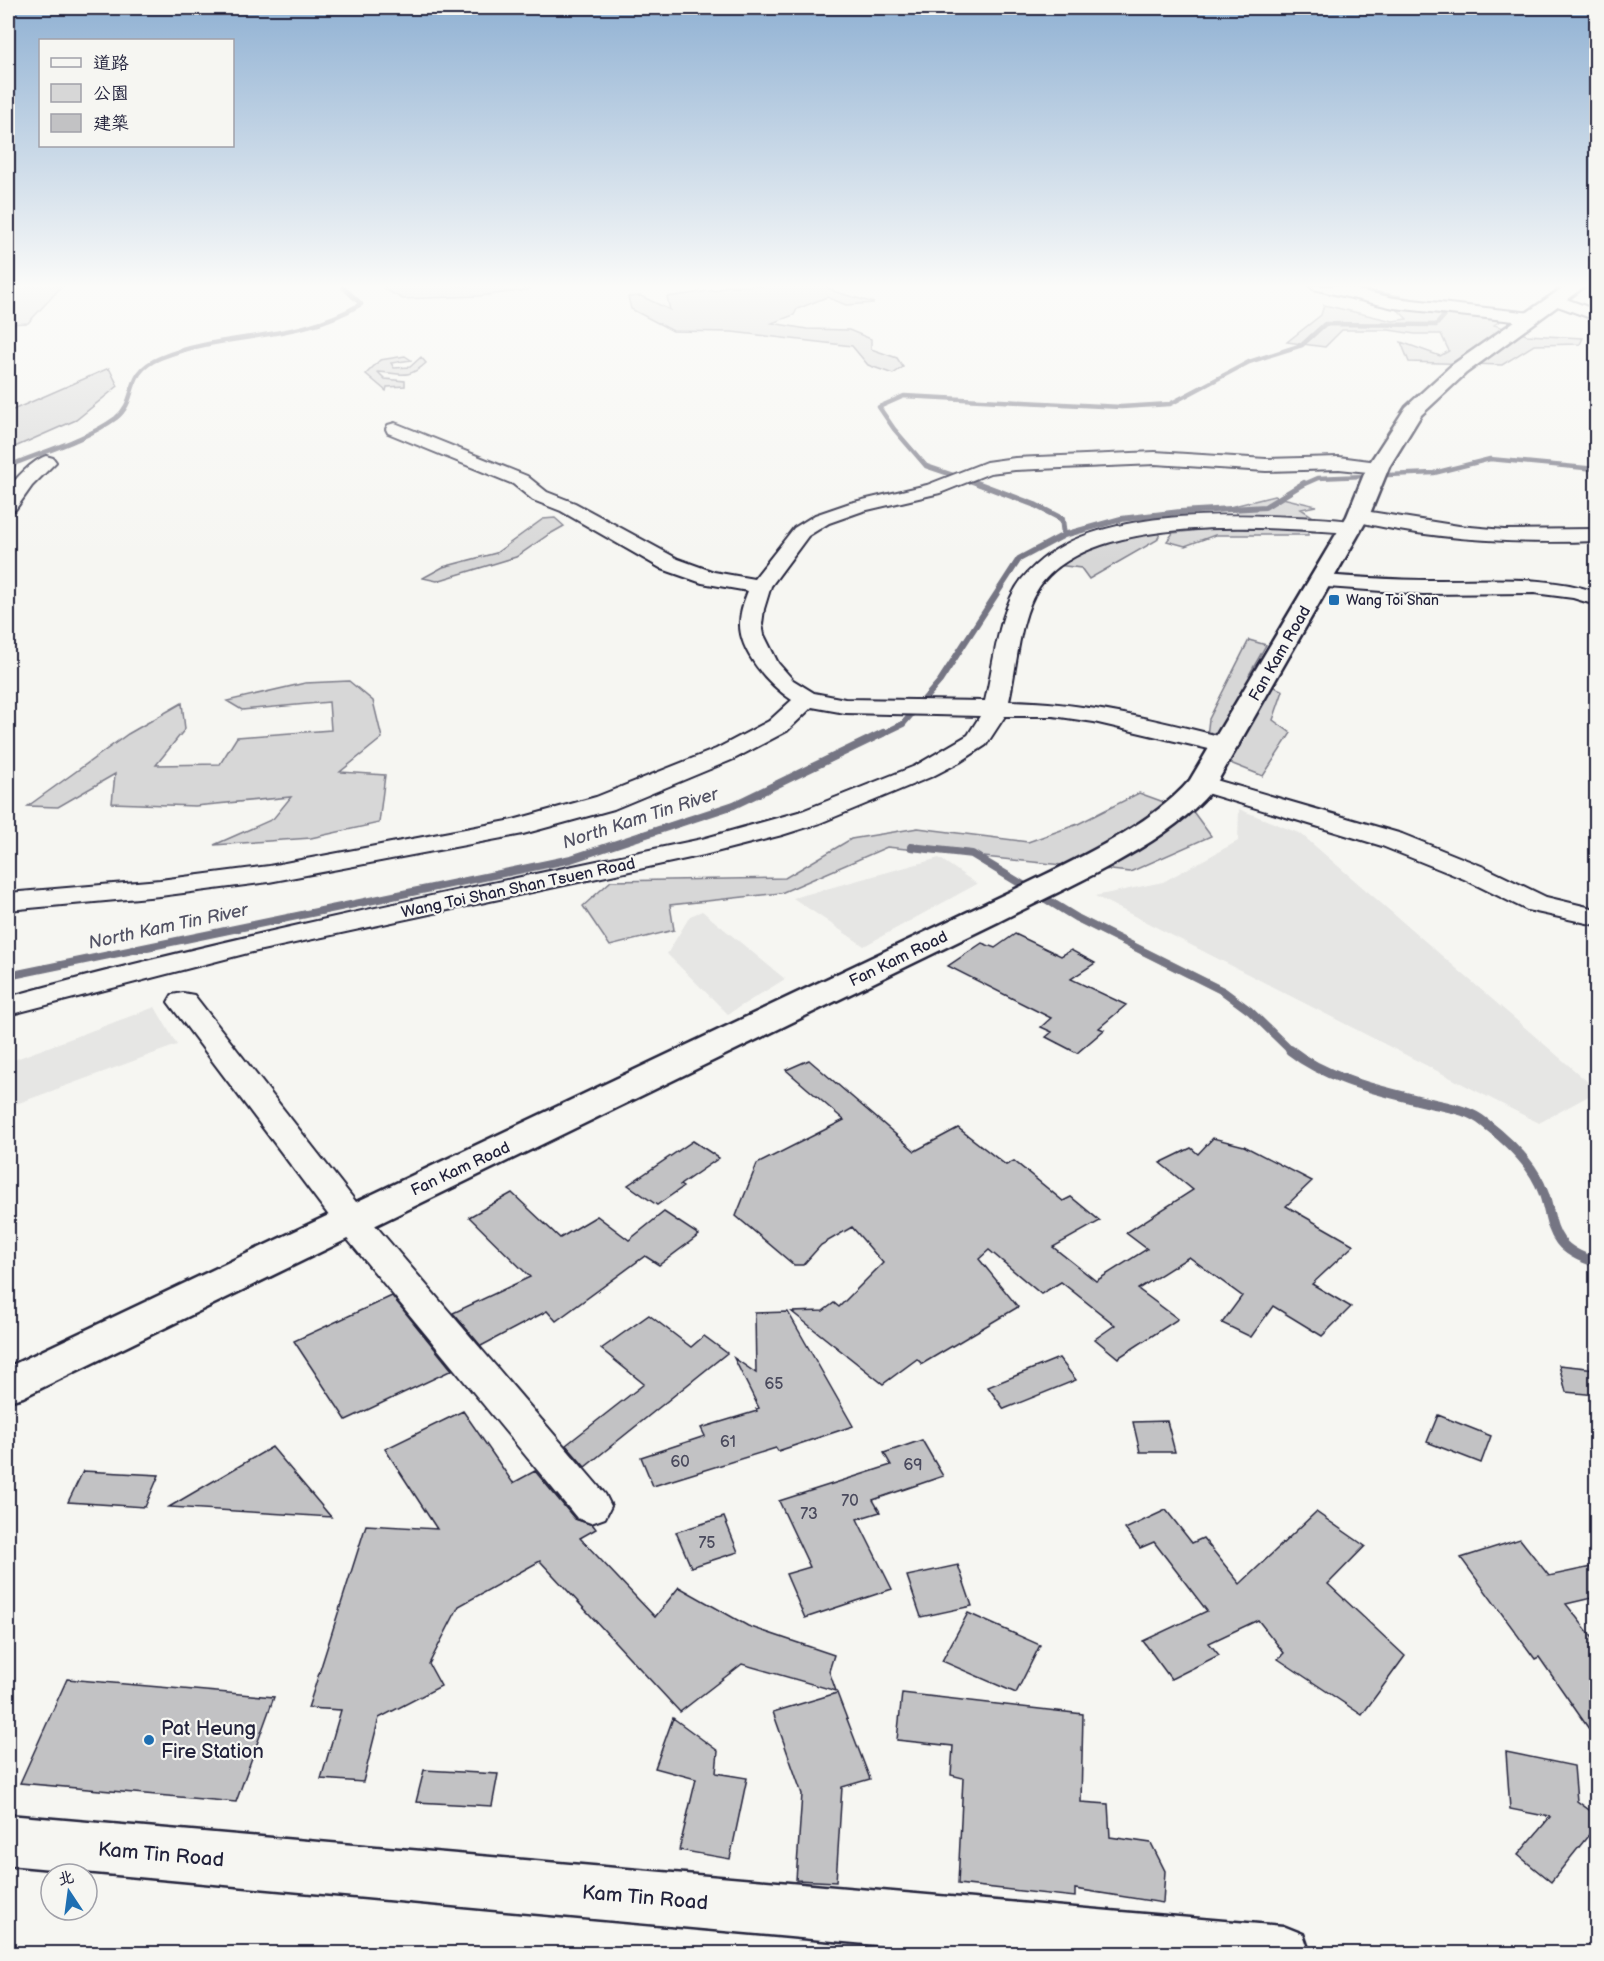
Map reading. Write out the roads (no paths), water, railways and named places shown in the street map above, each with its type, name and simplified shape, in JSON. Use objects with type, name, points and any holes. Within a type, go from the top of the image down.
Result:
[{"type":"main road","name":"Fan Kam Road","points":[[8,1385],[1097,861],[1164,819],[1192,796],[1202,784],[1354,522],[1378,467],[1413,411],[1450,378]]},
{"type":"main road","name":"Kam Tin Road","points":[[8,1840],[1283,1953]]},
{"type":"street","points":[[395,429],[520,480],[533,492],[568,507],[670,564],[710,578],[760,586]]},
{"type":"street","points":[[1226,745],[1076,712],[996,707],[844,706],[807,699],[785,685],[768,666],[758,649],[751,624],[760,586],[801,532],[822,519],[857,507],[943,484],[986,468],[1015,464],[1155,459],[1266,465],[1339,463],[1378,467]]},
{"type":"street","points":[[8,506],[25,482],[46,462]]},
{"type":"street","name":"Wang Toi Shan Shan Tsuen Road","points":[[8,1006],[109,978],[248,944],[685,852],[773,829],[822,813],[924,771],[977,740],[991,720],[1018,612],[1030,584],[1041,570],[1072,549],[1129,531],[1182,523],[1275,521],[1354,522],[1504,536],[1596,535]]},
{"type":"street","points":[[1321,581],[1422,587],[1541,588],[1575,592],[1596,599]]},
{"type":"street","points":[[8,902],[160,888],[269,874],[514,828],[605,803],[725,754],[778,726],[807,699]]},
{"type":"street","points":[[1202,784],[1378,835],[1431,854],[1537,904],[1596,917]]},
{"type":"street","points":[[183,1002],[351,1220],[591,1506]]},
{"type":"waterway","points":[[8,471],[16,463],[80,438],[116,418],[123,411],[137,378]]},
{"type":"waterway","points":[[982,485],[926,466],[894,429],[879,407],[904,396],[1121,407],[1170,404],[1220,378]]},
{"type":"waterway","points":[[1302,485],[1318,478],[1434,473],[1490,459],[1596,469]]},
{"type":"waterway","points":[[977,483],[1035,505],[1062,519],[1064,535]]},
{"type":"waterway","points":[[1064,535],[1121,519],[1180,512],[1265,507],[1304,483]]},
{"type":"waterway","name":"North Kam Tin River","points":[[880,735],[903,724],[940,681],[1019,559],[1064,535]]},
{"type":"waterway","name":"North Kam Tin River","points":[[8,976],[571,859],[734,805],[883,733]]},
{"type":"waterway","points":[[911,847],[972,854],[1077,918],[1223,991],[1250,1011],[1292,1052]]},
{"type":"waterway","points":[[1290,1050],[1322,1070],[1357,1084],[1459,1110],[1473,1115],[1492,1128],[1519,1153],[1535,1175],[1542,1189],[1553,1227],[1565,1247],[1596,1262]]},
{"type":"place","name":"Wang Toi Shan","points":[[1334,600]]},
{"type":"place","name":"Pat Heung Fire Station","points":[[149,1740]]}]
